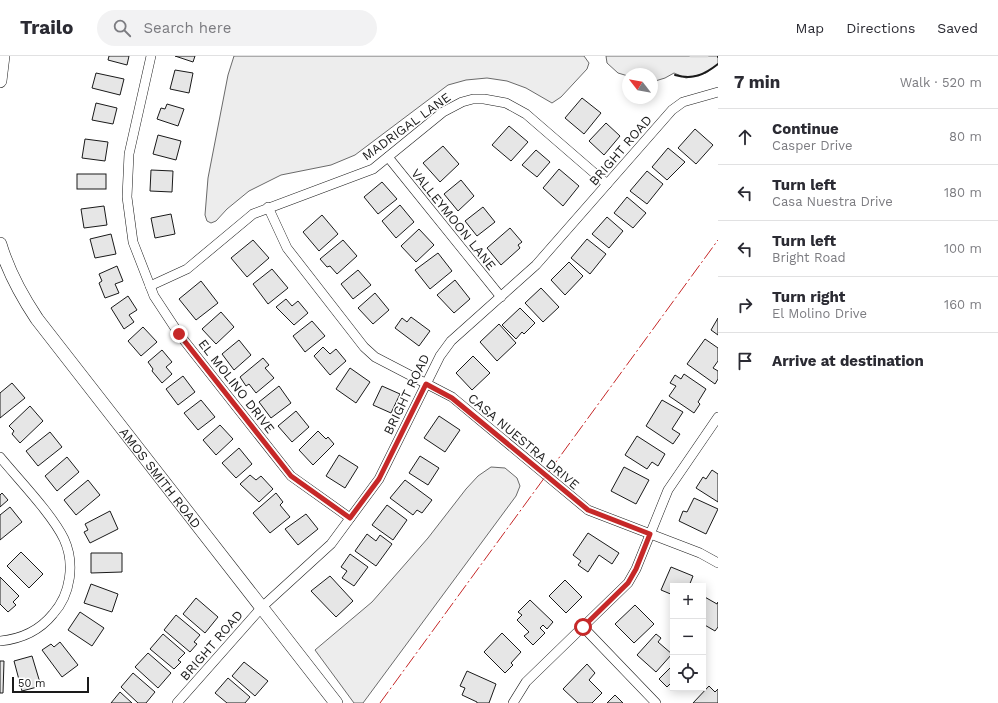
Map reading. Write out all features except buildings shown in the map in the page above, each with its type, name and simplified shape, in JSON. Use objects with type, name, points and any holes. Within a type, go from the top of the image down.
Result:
[{"type":"street","points":[[0,81],[3,56]]},
{"type":"street","name":"EL MOLINO DRIVE","points":[[151,56],[129,154],[126,178],[129,222],[133,242],[150,286],[162,310],[179,334],[291,476],[350,518]]},
{"type":"street","name":"BRIGHT ROAD","points":[[177,703],[262,607],[331,544],[379,479],[440,356],[451,341],[536,265],[672,110],[683,102],[718,92]]},
{"type":"street","name":"MADRIGAL LANE","points":[[150,286],[187,269],[253,214],[268,207],[373,169],[453,106],[468,101],[484,99],[506,103],[526,114],[607,184]]},
{"type":"street","name":"VALLEYMOON LANE","points":[[388,157],[501,297]]},
{"type":"street","name":"CASA NUESTRA DRIVE","points":[[268,207],[287,248],[364,347],[375,357],[452,398],[588,510],[700,552],[718,563]]},
{"type":"street","name":"AMOS SMITH ROAD","points":[[0,244],[12,276],[21,294],[37,319],[336,703]]},
{"type":"street","points":[[513,703],[526,682],[628,583],[636,569],[668,490],[718,417]]},
{"type":"street","points":[[0,457],[58,530],[68,550],[70,564],[68,587],[63,599],[49,620],[31,633],[0,641]]},
{"type":"street","points":[[583,627],[656,703]]},
{"type":"shaded area","points":[[234,56],[584,56],[589,63],[587,69],[561,97],[552,103],[526,88],[507,81],[487,78],[466,80],[448,85],[355,155],[331,165],[281,175],[249,191],[227,209],[216,221],[211,223],[207,221],[205,215],[208,178],[228,75]]},
{"type":"shaded area","points":[[606,56],[718,56],[718,64],[706,73],[686,78],[674,73],[658,80],[658,68],[622,68],[622,74],[618,73],[607,63]]},
{"type":"shaded area","points":[[491,467],[505,468],[517,478],[520,486],[516,496],[363,703],[354,703],[315,650],[372,602],[428,538],[466,489],[478,476]]},
{"type":"waterway","points":[[691,56],[707,56]]},
{"type":"wall","points":[[675,75],[687,77],[698,76],[718,64]]},
{"type":"power","points":[[380,703],[718,240]]},
{"type":"route","points":[[179,334],[291,476],[350,518],[379,479],[426,384],[452,398],[571,498],[588,510],[650,534],[636,569],[628,583],[583,627]]}]
